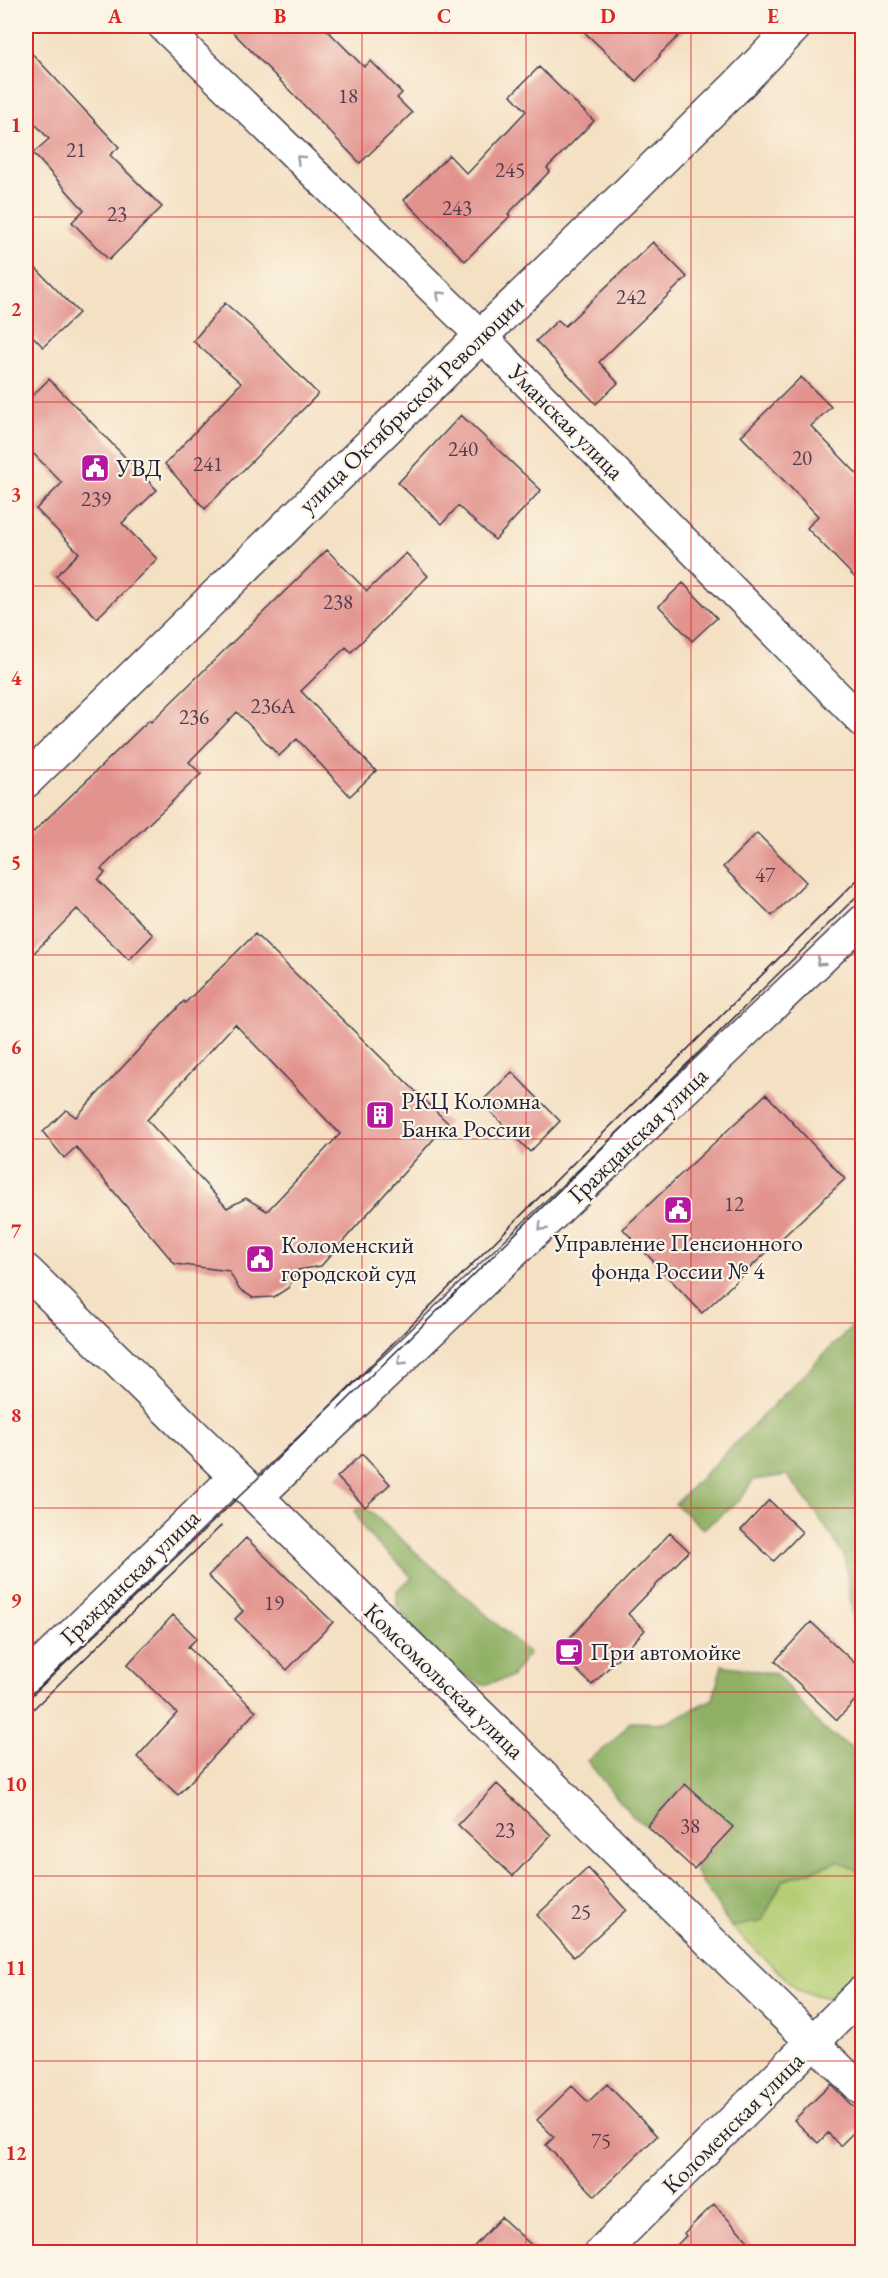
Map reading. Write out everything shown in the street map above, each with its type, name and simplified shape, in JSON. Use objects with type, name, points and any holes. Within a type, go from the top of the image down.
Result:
[{"type":"street","name":"Уманская улица","points":[[164,26],[481,336],[862,721]]},
{"type":"street","name":"улица Октябрьской Революции","points":[[26,781],[738,85],[795,26]]},
{"type":"street","name":"Гражданская улица","points":[[26,1678],[246,1487],[862,921]]},
{"type":"street","name":"Комсомольская улица","points":[[26,1271],[862,2090]]},
{"type":"street","name":"Коломенская улица","points":[[602,2253],[862,1993]]},
{"type":"green space","points":[[862,1316],[862,1643],[855,1636],[845,1557],[817,1514],[787,1475],[753,1480],[740,1500],[703,1529],[675,1504]]},
{"type":"green space","points":[[365,1507],[529,1653],[511,1677],[483,1685],[447,1668],[429,1653],[397,1606],[397,1590],[412,1578],[365,1531],[355,1510]]},
{"type":"green space","points":[[722,1665],[776,1674],[823,1729],[862,1754],[862,1872],[838,1861],[782,1881],[762,1921],[731,1927],[694,1869],[732,1827],[685,1784],[647,1826],[631,1815],[587,1761],[612,1743],[630,1722],[666,1723],[713,1699]]},
{"type":"green space","points":[[839,1861],[862,1872],[862,1973],[852,1987],[828,1998],[799,1991],[731,1927],[762,1921],[782,1881]]},
{"type":"building","points":[[227,26],[323,26],[364,67],[371,61],[402,93],[397,98],[412,113],[360,163]]},
{"type":"building","points":[[578,26],[689,26],[636,81]]},
{"type":"building","points":[[26,47],[119,147],[110,155],[162,207],[109,260],[72,222],[84,210],[33,153],[49,139],[26,114]]},
{"type":"building","points":[[539,67],[594,121],[547,168],[550,171],[508,214],[510,216],[465,261],[404,200],[449,155],[467,174],[526,111],[511,95]]},
{"type":"building","points":[[653,242],[687,277],[599,362],[618,383],[596,404],[536,341],[558,320],[565,326]]},
{"type":"building","points":[[26,258],[79,313],[43,347],[26,329]]},
{"type":"building","points":[[225,303],[318,394],[205,509],[165,464],[241,383],[193,341]]},
{"type":"building","points":[[801,377],[831,407],[811,426],[862,479],[862,585],[807,528],[818,516],[741,436]]},
{"type":"building","points":[[49,379],[157,490],[122,523],[157,559],[97,618],[56,576],[79,553],[36,509],[62,483],[26,446],[26,402]]},
{"type":"building","points":[[461,415],[541,490],[495,540],[458,506],[442,524],[398,483]]},
{"type":"building","points":[[327,550],[367,591],[406,553],[428,576],[351,652],[346,647],[301,691],[376,771],[350,796],[297,739],[279,756],[237,712],[189,762],[201,774],[101,869],[105,873],[98,880],[153,935],[129,960],[77,909],[26,961],[26,839],[149,720],[151,722]]},
{"type":"building","points":[[683,583],[717,618],[692,641],[659,606]]},
{"type":"building","points":[[757,833],[806,882],[772,916],[723,867]]},
{"type":"building","name":"РКЦ Коломна Банка России","points":[[255,934],[448,1123],[321,1266],[298,1270],[288,1288],[274,1297],[253,1298],[239,1289],[229,1271],[175,1264],[76,1147],[64,1158],[43,1132],[66,1110],[76,1117],[184,1001],[185,1003]],"holes":[[[235,1024],[340,1134],[267,1211],[246,1198],[227,1208],[147,1120]]]},
{"type":"building","points":[[512,1072],[560,1121],[530,1152],[481,1102]]},
{"type":"building","points":[[766,1094],[845,1179],[702,1313],[623,1229]]},
{"type":"building","points":[[362,1454],[390,1484],[365,1507],[337,1477]]},
{"type":"building","points":[[769,1500],[802,1532],[774,1561],[741,1530]]},
{"type":"building","points":[[670,1533],[689,1551],[628,1614],[645,1630],[592,1685],[557,1651]]},
{"type":"building","points":[[246,1538],[333,1622],[287,1670],[235,1619],[243,1611],[208,1576]]},
{"type":"building","points":[[173,1615],[197,1638],[188,1647],[256,1711],[178,1795],[137,1757],[177,1713],[127,1665]]},
{"type":"building","points":[[811,1622],[862,1670],[862,1693],[837,1720],[775,1661]]},
{"type":"building","points":[[497,1784],[551,1835],[513,1876],[458,1825]]},
{"type":"building","points":[[685,1784],[733,1827],[694,1869],[647,1826]]},
{"type":"building","points":[[588,1868],[626,1910],[574,1957],[537,1915]]},
{"type":"building","points":[[607,2084],[657,2136],[595,2196],[546,2145],[554,2137],[537,2120],[572,2086],[588,2102]]},
{"type":"building","points":[[831,2084],[862,2116],[862,2124],[840,2146],[828,2133],[818,2143],[794,2120]]},
{"type":"building","points":[[714,2204],[759,2253],[669,2253],[686,2236],[684,2233]]},
{"type":"building","points":[[501,2217],[540,2253],[468,2253]]},
{"type":"tram line","points":[[26,1701],[248,1488],[862,875]]},
{"type":"tram line","points":[[338,1409],[862,891]]},
{"type":"tram line","points":[[26,1716],[221,1526]]},
{"type":"place","name":"УВД","points":[[95,468]]},
{"type":"place","name":"РКЦ Коломна Банка России","points":[[380,1115]]},
{"type":"place","name":"Управление Пенсионного фонда России № 4","points":[[678,1210]]},
{"type":"place","name":"Коломенский городской суд","points":[[260,1259]]},
{"type":"place","name":"При автомойке","points":[[569,1652]]}]
